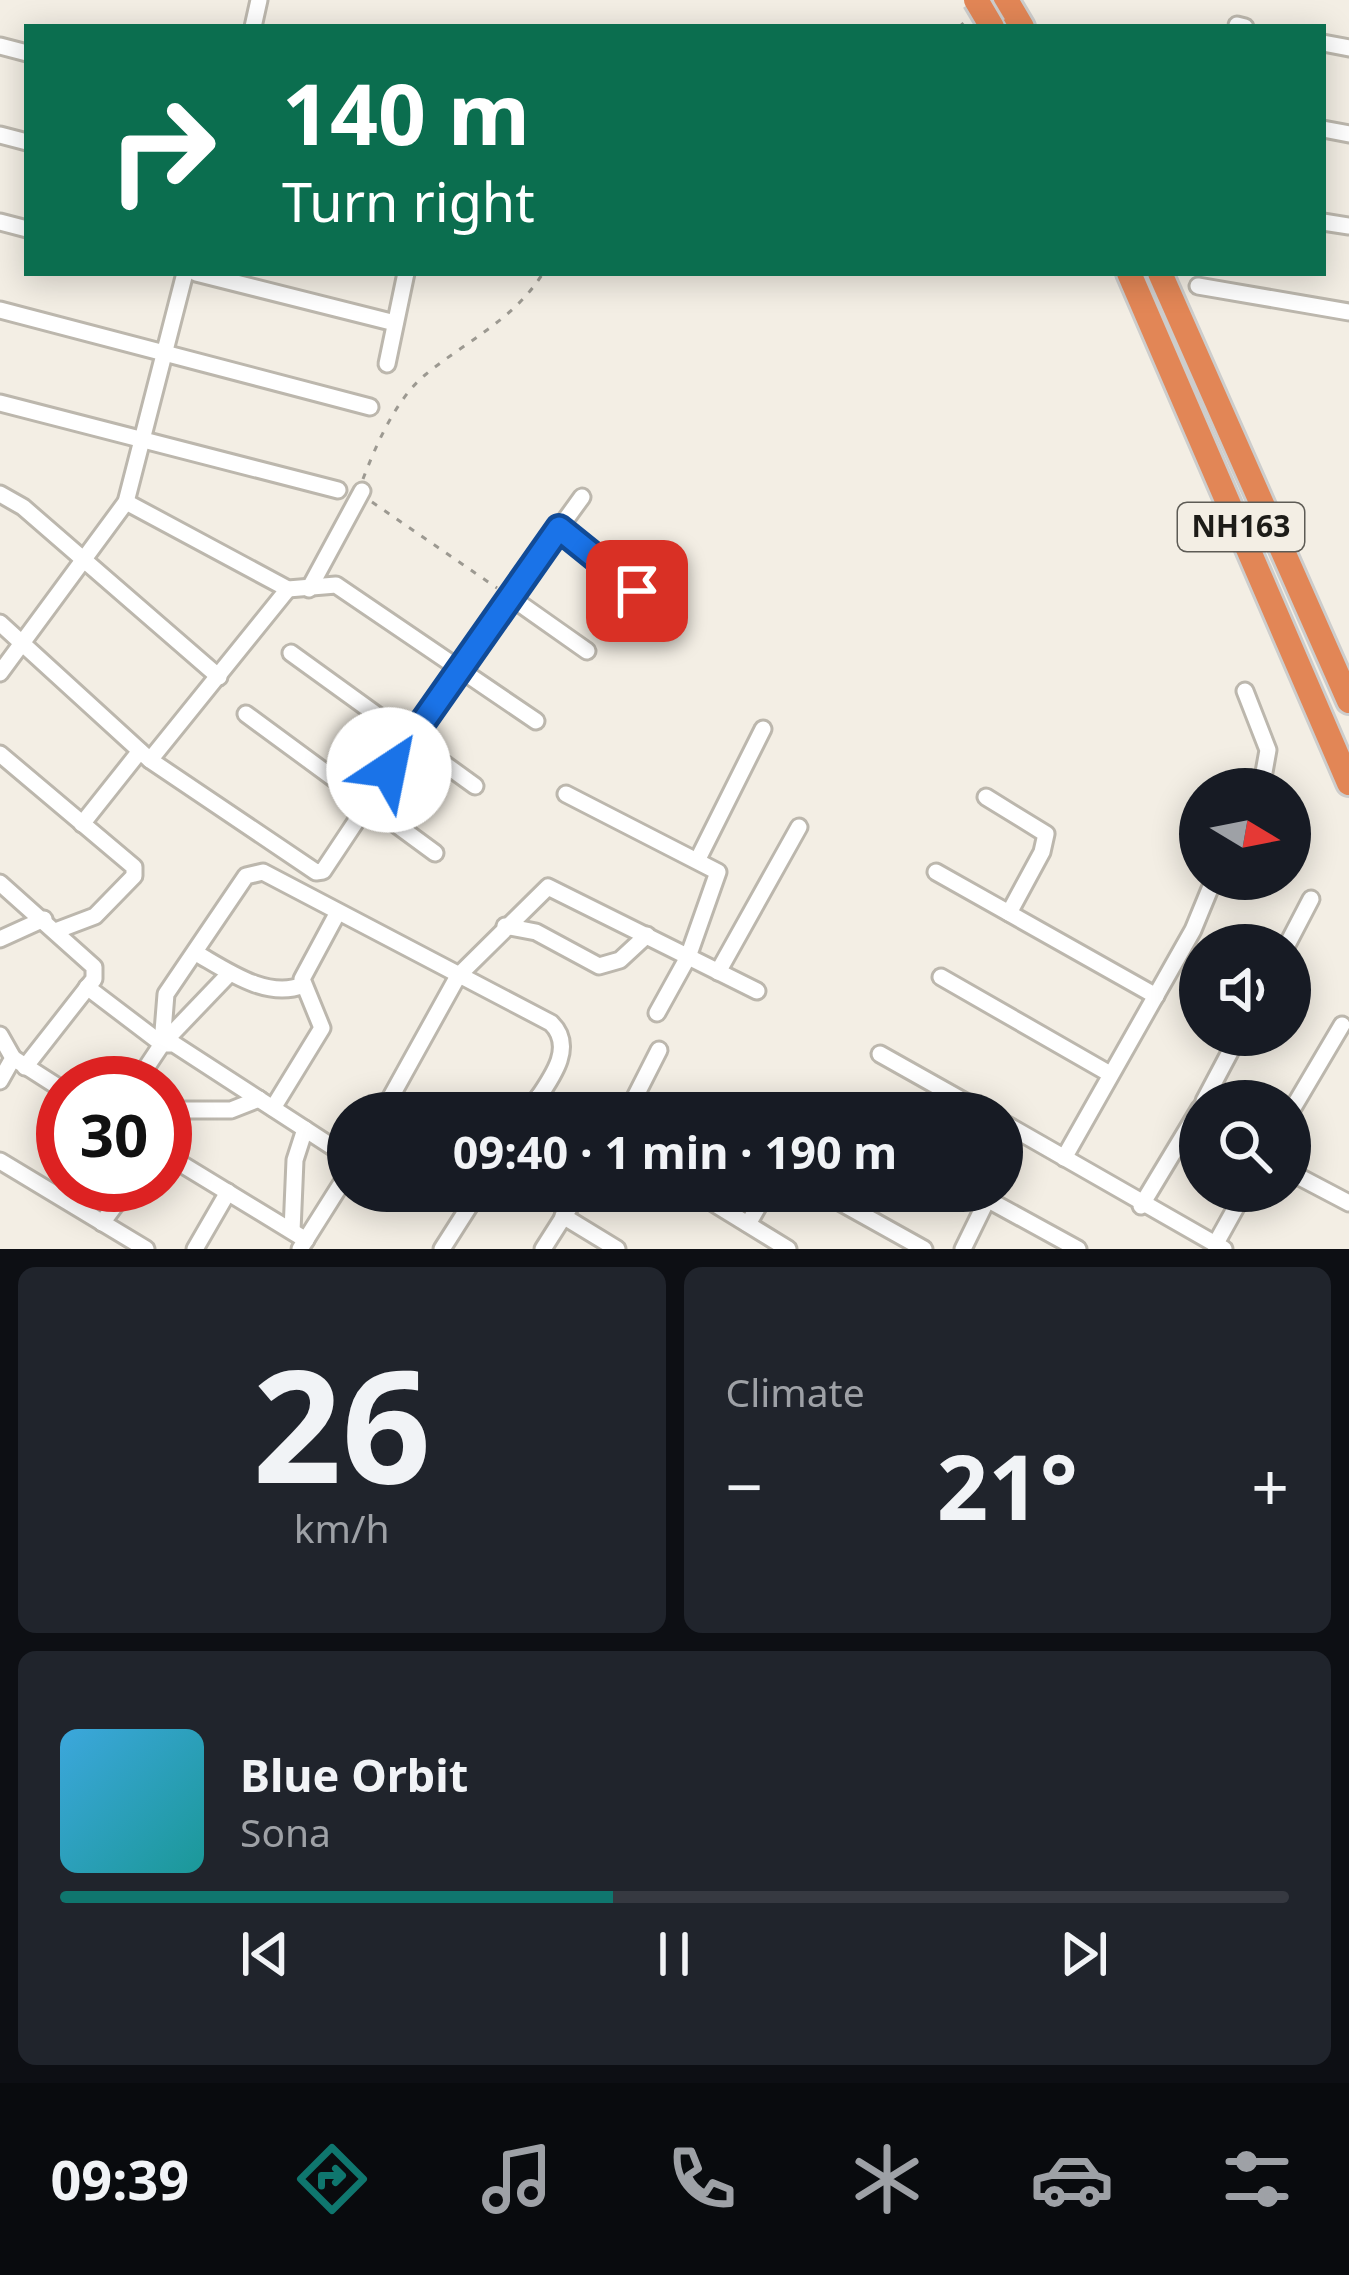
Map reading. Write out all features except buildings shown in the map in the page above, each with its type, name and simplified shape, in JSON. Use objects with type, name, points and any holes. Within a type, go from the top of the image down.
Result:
[{"type":"highway","name":"NH163","points":[[1130,276],[1349,783]]},
{"type":"highway","name":"NH163","points":[[1161,276],[1349,701]]},
{"type":"street","points":[[0,673],[126,502],[184,276]]},
{"type":"street","points":[[208,276],[395,322]]},
{"type":"street","points":[[387,364],[405,276]]},
{"type":"street","points":[[1198,286],[1349,312]]},
{"type":"street","points":[[0,310],[370,407]]},
{"type":"street","points":[[0,403],[338,490]]},
{"type":"street","points":[[309,589],[362,490]]},
{"type":"street","points":[[0,494],[23,507],[219,677]]},
{"type":"street","points":[[0,623],[145,756],[316,872],[323,871],[460,665],[582,497]]},
{"type":"street","points":[[126,502],[288,589],[337,585],[536,721]]},
{"type":"street","points":[[559,528],[637,591]]},
{"type":"street","points":[[82,824],[219,677],[288,589]]},
{"type":"street","points":[[509,596],[587,651]]},
{"type":"street","points":[[291,653],[475,786]]},
{"type":"street","points":[[1245,691],[1268,750],[1265,768]]},
{"type":"street","points":[[246,713],[435,854]]},
{"type":"street","points":[[698,859],[763,729]]},
{"type":"street","points":[[0,754],[131,862],[134,876],[95,916],[58,930]]},
{"type":"street","points":[[566,794],[718,872],[718,883],[688,957],[657,1013]]},
{"type":"street","points":[[986,797],[1046,834],[1042,852],[1009,913]]},
{"type":"street","points":[[718,971],[799,827]]},
{"type":"street","points":[[162,1044],[166,994],[254,871],[560,1031],[563,1053],[541,1092]]},
{"type":"street","points":[[306,895],[316,872]]},
{"type":"street","points":[[935,872],[1156,996]]},
{"type":"street","points":[[0,883],[58,930],[94,967],[87,987],[0,1082]]},
{"type":"street","points":[[394,1092],[458,976],[548,887],[757,991]]},
{"type":"street","points":[[1064,1157],[1156,996],[1204,900]]},
{"type":"street","points":[[192,1110],[266,1104],[322,1028],[303,985],[338,912]]},
{"type":"street","points":[[0,939],[44,919]]},
{"type":"street","points":[[505,926],[536,932],[599,966],[620,960],[646,935]]},
{"type":"street","points":[[196,953],[230,973],[275,988],[303,985]]},
{"type":"street","points":[[154,1056],[230,973]]},
{"type":"street","points":[[941,977],[1110,1074]]},
{"type":"street","points":[[87,987],[162,1044],[174,1044],[327,1143]]},
{"type":"street","points":[[1310,1080],[1342,1025]]},
{"type":"street","points":[[0,1035],[19,1063],[36,1073]]},
{"type":"street","points":[[638,1092],[659,1050]]},
{"type":"street","points":[[880,1054],[938,1092]]},
{"type":"street","points":[[299,1240],[296,1160],[305,1129]]},
{"type":"street","points":[[1023,1134],[1190,1240],[1220,1247],[1236,1212]]},
{"type":"street","points":[[1141,1206],[1179,1145]]},
{"type":"street","points":[[0,1162],[146,1249]]},
{"type":"street","points":[[192,1170],[299,1240]]},
{"type":"street","points":[[1311,1183],[1349,1203]]},
{"type":"street","points":[[195,1249],[228,1192]]},
{"type":"street","points":[[299,1240],[327,1202]]},
{"type":"street","points":[[102,1222],[110,1212]]},
{"type":"street","points":[[442,1249],[466,1212]]},
{"type":"street","points":[[543,1249],[565,1212]]},
{"type":"street","points":[[728,1212],[788,1249]]},
{"type":"street","points":[[748,1224],[755,1212]]},
{"type":"street","points":[[858,1212],[925,1249]]},
{"type":"street","points":[[963,1249],[975,1212]]},
{"type":"street","points":[[1011,1212],[1078,1249]]},
{"type":"street","points":[[562,1216],[617,1249]]},
{"type":"path","points":[[509,596],[362,490],[363,476],[396,411],[421,378],[509,315],[542,276]]},
{"type":"route","points":[[389,770],[559,528],[637,591]]}]
